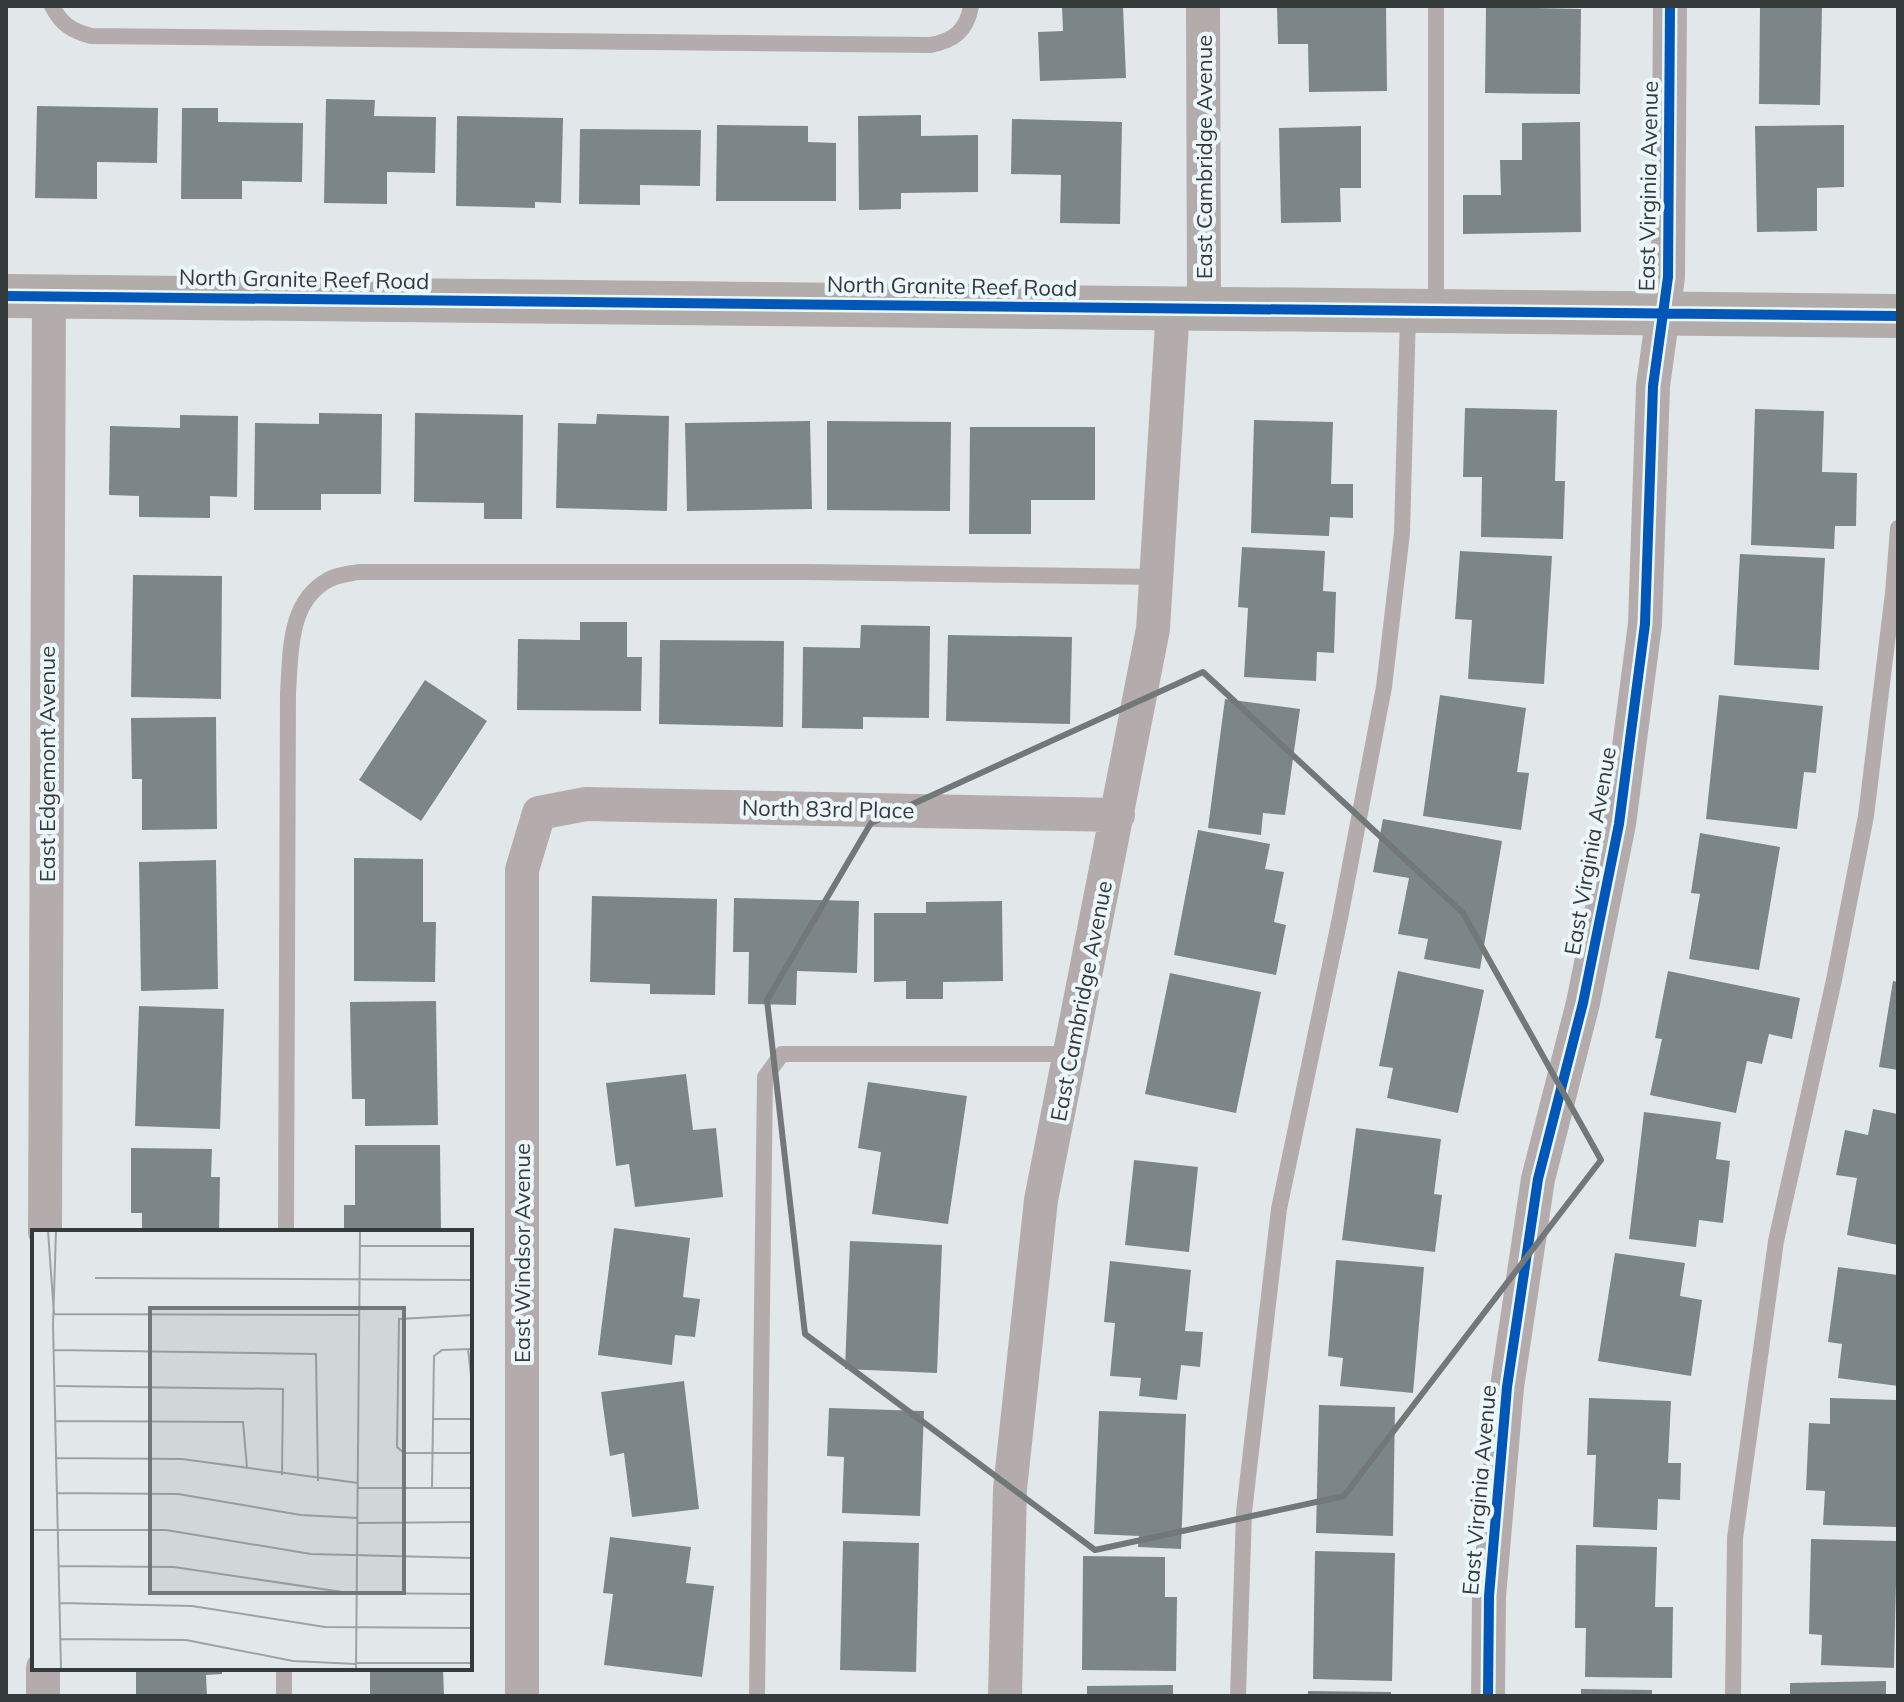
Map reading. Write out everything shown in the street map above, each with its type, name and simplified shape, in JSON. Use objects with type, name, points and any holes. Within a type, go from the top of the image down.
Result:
[{"type":"street","name":"East Cambridge Avenue","points":[[1005,1696],[1010,1489],[1041,1200],[1153,629],[1188,308],[1203,6]]},
{"type":"street","name":"East Virginia Avenue","points":[[1488,1696],[1489,1596],[1507,1387],[1538,1179],[1583,1003],[1619,824],[1645,624],[1653,386],[1665,313],[1670,238],[1670,6]]},
{"type":"street","name":"North Granite Reef Road","points":[[6,296],[1898,316]]},
{"type":"street","name":"East Edgemont Avenue","points":[[45,1230],[49,297]]},
{"type":"street","name":"North 83rd Place","points":[[539,813],[586,804],[1118,815]]},
{"type":"street","name":"East Windsor Avenue","points":[[522,1696],[522,870],[539,813]]},
{"type":"street","points":[[43,1670],[43,1696]]},
{"type":"lane","points":[[52,6],[72,31],[91,36],[930,45],[947,42],[961,32],[971,6]]},
{"type":"lane","points":[[1238,1696],[1244,1512],[1279,1209],[1340,918],[1384,687],[1402,533],[1422,310],[1436,6]]},
{"type":"lane","points":[[1733,1696],[1735,1538],[1776,1241],[1834,980],[1866,816],[1898,528]]},
{"type":"lane","points":[[286,1230],[288,692],[293,626],[310,592],[331,578],[358,572],[808,572],[1157,577]]},
{"type":"lane","points":[[757,1696],[765,1077],[782,1054],[1070,1054]]},
{"type":"lane","points":[[284,1670],[284,1696]]},
{"type":"highlighted area","points":[[1203,672],[1463,913],[1601,1160],[1344,1496],[1095,1550],[805,1334],[767,1000],[871,823]]},
{"type":"building","points":[[1062,6],[1123,6],[1126,78],[1040,81],[1038,32],[1063,31]]},
{"type":"building","points":[[1277,6],[1386,6],[1387,91],[1309,92],[1308,44],[1278,44]]},
{"type":"building","points":[[1760,6],[1822,6],[1820,105],[1759,104]]},
{"type":"building","points":[[1486,7],[1581,9],[1580,94],[1485,93]]},
{"type":"building","points":[[326,99],[375,100],[374,116],[436,117],[435,173],[387,172],[387,204],[324,203]]},
{"type":"building","points":[[37,106],[158,108],[157,163],[97,162],[97,199],[35,198]]},
{"type":"building","points":[[182,108],[218,108],[218,122],[303,123],[302,182],[242,181],[242,199],[181,199]]},
{"type":"building","points":[[921,115],[921,136],[978,135],[978,192],[901,193],[901,209],[859,210],[858,116]]},
{"type":"building","points":[[457,116],[563,118],[561,203],[535,202],[535,208],[456,206]]},
{"type":"building","points":[[1012,119],[1122,122],[1120,224],[1060,223],[1061,175],[1011,174]]},
{"type":"building","points":[[1580,122],[1581,232],[1463,234],[1463,195],[1501,195],[1500,160],[1522,160],[1522,123]]},
{"type":"building","points":[[717,125],[808,126],[808,142],[836,143],[836,201],[716,201]]},
{"type":"building","points":[[1844,125],[1844,187],[1817,188],[1817,231],[1757,232],[1755,126]]},
{"type":"building","points":[[1361,126],[1361,188],[1340,188],[1341,222],[1281,223],[1279,128]]},
{"type":"building","points":[[580,129],[701,130],[700,186],[640,185],[640,205],[579,204]]},
{"type":"building","points":[[1465,408],[1557,410],[1555,481],[1565,481],[1563,539],[1481,537],[1482,477],[1463,477]]},
{"type":"building","points":[[1755,409],[1824,411],[1822,472],[1857,473],[1856,526],[1835,526],[1834,549],[1751,545]]},
{"type":"building","points":[[319,413],[382,414],[381,494],[321,494],[321,510],[254,510],[255,423],[319,424]]},
{"type":"building","points":[[415,413],[523,415],[522,519],[484,519],[484,503],[414,502]]},
{"type":"building","points":[[597,414],[669,416],[667,511],[556,508],[558,423],[596,424]]},
{"type":"building","points":[[180,415],[238,416],[237,497],[210,496],[210,518],[139,517],[139,496],[109,495],[110,426],[180,428]]},
{"type":"building","points":[[1254,420],[1333,422],[1331,484],[1353,484],[1353,518],[1330,517],[1329,536],[1251,533]]},
{"type":"building","points":[[810,421],[812,509],[687,511],[685,423]]},
{"type":"building","points":[[827,421],[951,422],[950,511],[827,510]]},
{"type":"building","points":[[970,427],[1095,427],[1095,500],[1031,500],[1031,534],[969,534]]},
{"type":"building","points":[[1242,547],[1325,551],[1323,591],[1336,592],[1334,653],[1317,652],[1316,681],[1244,677],[1248,608],[1238,607]]},
{"type":"building","points":[[1460,551],[1552,556],[1544,684],[1468,679],[1472,620],[1455,619]]},
{"type":"building","points":[[1740,554],[1825,558],[1819,670],[1734,665]]},
{"type":"building","points":[[133,575],[222,576],[221,699],[131,697]]},
{"type":"building","points":[[580,622],[627,622],[627,657],[642,657],[641,711],[517,710],[518,639],[580,640]]},
{"type":"building","points":[[861,625],[930,626],[929,718],[863,717],[863,729],[802,728],[803,647],[860,648]]},
{"type":"building","points":[[948,635],[1072,637],[1070,724],[946,721]]},
{"type":"building","points":[[660,640],[784,641],[783,727],[659,724]]},
{"type":"building","points":[[425,680],[487,721],[421,821],[359,780]]},
{"type":"building","points":[[1440,695],[1526,708],[1517,772],[1529,773],[1521,830],[1423,816]]},
{"type":"building","points":[[1719,695],[1823,706],[1816,773],[1804,772],[1797,829],[1706,819]]},
{"type":"building","points":[[1225,699],[1300,709],[1285,815],[1263,813],[1261,835],[1208,828]]},
{"type":"building","points":[[216,717],[217,829],[142,830],[142,779],[132,779],[131,718]]},
{"type":"building","points":[[1383,819],[1502,841],[1480,969],[1424,959],[1428,939],[1398,934],[1409,878],[1373,872]]},
{"type":"building","points":[[1198,830],[1270,844],[1265,869],[1284,872],[1274,922],[1286,925],[1276,975],[1174,955]]},
{"type":"building","points":[[1700,833],[1780,847],[1759,970],[1689,959],[1700,894],[1691,893]]},
{"type":"building","points":[[354,858],[423,859],[423,922],[436,922],[435,982],[354,981]]},
{"type":"building","points":[[216,860],[218,989],[141,991],[139,862]]},
{"type":"building","points":[[592,896],[717,899],[715,995],[650,994],[650,984],[590,982]]},
{"type":"building","points":[[734,898],[859,901],[857,973],[797,971],[796,1005],[748,1004],[749,952],[733,952]]},
{"type":"building","points":[[1002,901],[1003,981],[943,982],[943,999],[906,999],[906,981],[874,982],[874,913],[926,913],[926,902]]},
{"type":"building","points":[[1398,971],[1484,990],[1458,1113],[1387,1098],[1393,1068],[1379,1066]]},
{"type":"building","points":[[1668,971],[1800,998],[1792,1039],[1769,1034],[1762,1064],[1747,1061],[1736,1113],[1650,1095],[1662,1039],[1655,1038]]},
{"type":"building","points":[[1170,973],[1261,992],[1236,1113],[1145,1094]]},
{"type":"building","points":[[1893,981],[1898,982],[1898,1070],[1879,1067]]},
{"type":"building","points":[[436,1001],[438,1125],[365,1126],[365,1099],[352,1099],[350,1002]]},
{"type":"building","points":[[139,1006],[224,1009],[220,1129],[135,1126]]},
{"type":"building","points":[[686,1074],[693,1130],[716,1128],[723,1197],[635,1207],[629,1164],[616,1166],[606,1083]]},
{"type":"building","points":[[868,1082],[967,1096],[948,1224],[872,1214],[881,1152],[858,1148]]},
{"type":"building","points":[[1873,1109],[1898,1114],[1898,1245],[1847,1235],[1857,1178],[1836,1175],[1845,1130],[1868,1135]]},
{"type":"building","points":[[1644,1112],[1721,1122],[1716,1159],[1730,1161],[1723,1223],[1699,1220],[1696,1247],[1629,1239]]},
{"type":"building","points":[[1356,1128],[1441,1139],[1434,1194],[1442,1195],[1435,1252],[1342,1240]]},
{"type":"building","points":[[355,1145],[440,1145],[441,1230],[344,1230],[344,1205],[355,1205]]},
{"type":"building","points":[[131,1148],[212,1149],[211,1177],[220,1177],[219,1230],[142,1230],[142,1213],[131,1213]]},
{"type":"building","points":[[1134,1160],[1198,1167],[1189,1252],[1125,1245]]},
{"type":"building","points":[[614,1228],[690,1238],[683,1297],[700,1299],[695,1337],[675,1335],[672,1365],[598,1355]]},
{"type":"building","points":[[850,1241],[942,1245],[937,1373],[845,1369]]},
{"type":"building","points":[[1615,1253],[1685,1263],[1680,1296],[1702,1300],[1691,1376],[1598,1361]]},
{"type":"building","points":[[1336,1260],[1424,1267],[1413,1393],[1340,1386],[1343,1358],[1328,1356]]},
{"type":"building","points":[[1110,1261],[1191,1270],[1185,1331],[1203,1332],[1200,1367],[1181,1365],[1177,1400],[1139,1396],[1141,1378],[1110,1376],[1115,1323],[1104,1322]]},
{"type":"building","points":[[1838,1267],[1898,1275],[1898,1386],[1838,1378],[1842,1344],[1828,1342]]},
{"type":"building","points":[[684,1381],[699,1509],[632,1517],[624,1453],[610,1456],[601,1392]]},
{"type":"building","points":[[1589,1398],[1671,1401],[1668,1463],[1681,1463],[1680,1500],[1658,1499],[1657,1530],[1593,1527],[1596,1455],[1587,1455]]},
{"type":"building","points":[[1830,1398],[1898,1400],[1898,1527],[1823,1525],[1825,1491],[1806,1490],[1809,1423],[1830,1424]]},
{"type":"building","points":[[1319,1405],[1395,1407],[1393,1536],[1316,1533]]},
{"type":"building","points":[[829,1408],[924,1411],[920,1516],[842,1513],[844,1457],[827,1456]]},
{"type":"building","points":[[1099,1411],[1186,1414],[1181,1549],[1138,1547],[1139,1536],[1094,1534]]},
{"type":"building","points":[[610,1537],[691,1547],[686,1583],[714,1586],[702,1677],[604,1665],[613,1594],[603,1593]]},
{"type":"building","points":[[1811,1539],[1897,1541],[1894,1668],[1821,1665],[1822,1635],[1809,1634]]},
{"type":"building","points":[[843,1541],[919,1543],[916,1672],[840,1670]]},
{"type":"building","points":[[1576,1545],[1657,1547],[1655,1607],[1673,1607],[1672,1678],[1585,1677],[1586,1628],[1575,1628]]},
{"type":"building","points":[[1315,1551],[1395,1553],[1392,1681],[1313,1679]]},
{"type":"building","points":[[1083,1556],[1165,1557],[1165,1597],[1177,1597],[1176,1671],[1082,1670]]},
{"type":"building","points":[[136,1670],[222,1670],[222,1674],[206,1675],[207,1696],[136,1696]]},
{"type":"building","points":[[370,1670],[443,1670],[444,1696],[370,1696]]},
{"type":"building","points":[[1886,1681],[1886,1696],[1790,1696],[1790,1683]]},
{"type":"building","points":[[1173,1685],[1173,1696],[1087,1696],[1087,1686]]},
{"type":"building","points":[[1581,1689],[1652,1690],[1652,1696],[1581,1696]]},
{"type":"building","points":[[1308,1691],[1391,1692],[1391,1696],[1308,1696]]},
{"type":"cycle path","points":[[1488,1696],[1489,1596],[1507,1387],[1538,1179],[1583,1003],[1619,824],[1645,624],[1653,386],[1668,277],[1670,6]]},
{"type":"cycle path","points":[[6,296],[1898,316]]}]
